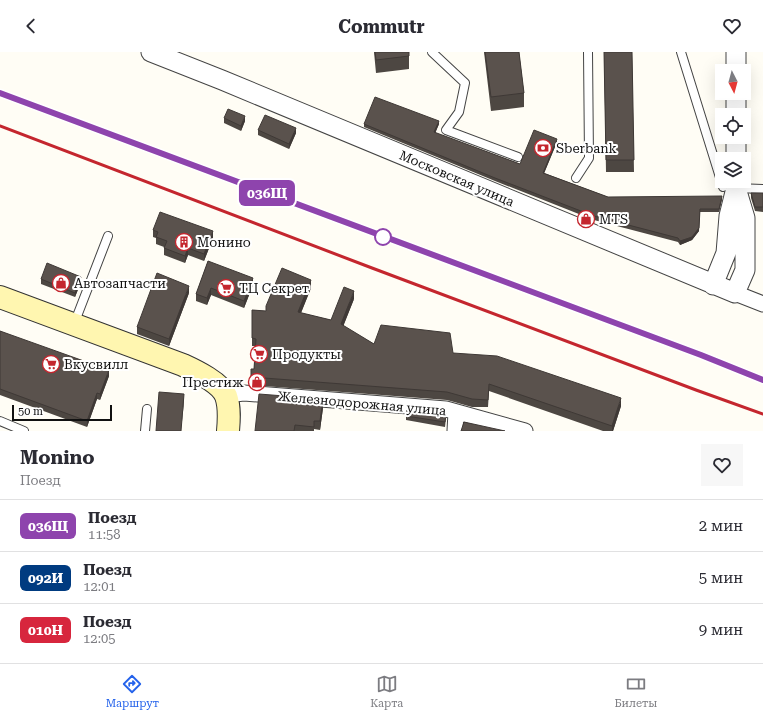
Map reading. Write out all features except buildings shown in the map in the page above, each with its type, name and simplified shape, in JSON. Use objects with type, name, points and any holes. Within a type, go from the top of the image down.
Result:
[{"type":"main road","points":[[0,297],[183,365],[202,374],[229,391],[228,431]]},
{"type":"street","name":"Московская улица","points":[[151,52],[229,83],[713,285],[763,304]]},
{"type":"street","points":[[736,52],[736,64]]},
{"type":"street","points":[[713,285],[726,253],[732,188]]},
{"type":"street","points":[[733,188],[746,218],[745,270],[736,293]]},
{"type":"street","name":"Железнодорожная улица","points":[[229,391],[412,406],[456,412],[525,431]]},
{"type":"street","points":[[455,431],[456,412]]},
{"type":"lane","points":[[432,52],[465,82],[459,112],[446,130],[518,158]]},
{"type":"lane","points":[[576,178],[589,158],[588,52]]},
{"type":"lane","points":[[681,52],[719,152]]},
{"type":"lane","points":[[751,187],[763,189]]},
{"type":"lane","points":[[74,325],[108,236]]},
{"type":"lane","points":[[145,431],[147,409]]},
{"type":"lane","points":[[0,421],[24,431]]},
{"type":"railway","points":[[0,93],[701,355],[763,380]]},
{"type":"railway","points":[[0,126],[372,268],[763,414]]},
{"type":"train","name":"036Щ","points":[[0,93],[701,355],[763,380]]},
{"type":"place","name":"Sberbank","points":[[543,148]]},
{"type":"place","name":"MTS","points":[[586,219]]},
{"type":"place","name":"Монино","points":[[184,242]]},
{"type":"place","name":"Автозапчасти","points":[[61,283]]},
{"type":"place","name":"ТЦ Секрет","points":[[226,288]]},
{"type":"place","name":"Продукты","points":[[259,354]]},
{"type":"place","name":"Вкусвилл","points":[[51,364]]},
{"type":"place","name":"Престиж","points":[[257,382]]}]
